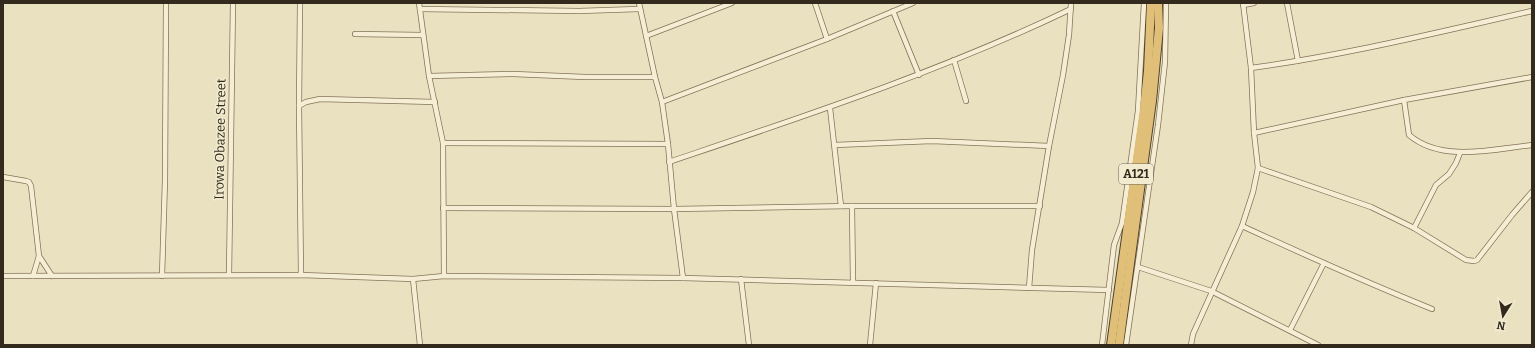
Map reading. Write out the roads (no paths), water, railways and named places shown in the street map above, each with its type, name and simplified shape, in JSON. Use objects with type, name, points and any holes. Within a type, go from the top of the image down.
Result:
[{"type":"highway","name":"A121","points":[[1111,345],[1144,109],[1148,71],[1151,3]]},
{"type":"highway","name":"A121","points":[[1119,345],[1156,66],[1159,28],[1158,3]]},
{"type":"highway","points":[[1140,191],[1149,192]]},
{"type":"street","points":[[162,276],[165,180],[166,3]]},
{"type":"street","name":"Irowa Obazee Street","points":[[229,276],[233,3]]},
{"type":"street","points":[[300,3],[299,104],[301,275]]},
{"type":"street","points":[[419,3],[429,76],[443,143],[444,276]]},
{"type":"street","points":[[646,36],[732,3]]},
{"type":"street","points":[[815,3],[826,39]]},
{"type":"street","points":[[662,102],[826,39],[913,3]]},
{"type":"street","points":[[1030,288],[1032,250],[1062,75],[1071,3]]},
{"type":"street","points":[[1102,345],[1114,244],[1122,223],[1138,111],[1144,3]]},
{"type":"street","points":[[1126,345],[1158,126],[1165,62],[1166,3]]},
{"type":"street","points":[[1191,345],[1193,334],[1211,291],[1242,226],[1253,192],[1258,168],[1254,132],[1251,68],[1243,4],[1254,3]]},
{"type":"street","points":[[1287,3],[1298,61]]},
{"type":"street","points":[[420,9],[579,11],[639,6],[662,102],[683,278]]},
{"type":"street","points":[[670,162],[830,108],[919,75],[1071,9]]},
{"type":"street","points":[[893,11],[919,75]]},
{"type":"street","points":[[1251,68],[1298,61],[1440,32],[1532,11]]},
{"type":"street","points":[[355,34],[423,35]]},
{"type":"street","points":[[954,60],[966,102]]},
{"type":"street","points":[[429,76],[512,74],[585,77],[655,77]]},
{"type":"street","points":[[1254,132],[1404,100],[1532,77]]},
{"type":"street","points":[[299,104],[320,99],[435,102]]},
{"type":"street","points":[[1404,100],[1409,135],[1418,142],[1432,148],[1460,153],[1532,145]]},
{"type":"street","points":[[830,108],[841,206]]},
{"type":"street","points":[[835,145],[932,141],[1049,146]]},
{"type":"street","points":[[443,143],[668,144]]},
{"type":"street","points":[[1414,228],[1436,185],[1449,174],[1460,153]]},
{"type":"street","points":[[1258,168],[1371,207],[1414,228],[1466,260],[1474,261],[1480,256],[1532,192]]},
{"type":"street","points":[[3,177],[26,181],[29,182],[31,186],[39,256],[33,276]]},
{"type":"street","points":[[443,208],[674,209],[841,206],[1040,206]]},
{"type":"street","points":[[852,206],[853,282]]},
{"type":"street","points":[[1242,226],[1341,272],[1432,309]]},
{"type":"street","points":[[39,256],[52,276]]},
{"type":"street","points":[[1290,330],[1324,263]]},
{"type":"street","points":[[1138,267],[1211,291],[1318,345]]},
{"type":"street","points":[[3,276],[301,275],[413,279],[444,276],[683,278],[1109,290]]},
{"type":"street","points":[[413,279],[420,345]]},
{"type":"street","points":[[741,279],[748,345]]},
{"type":"street","points":[[870,345],[876,283]]}]
